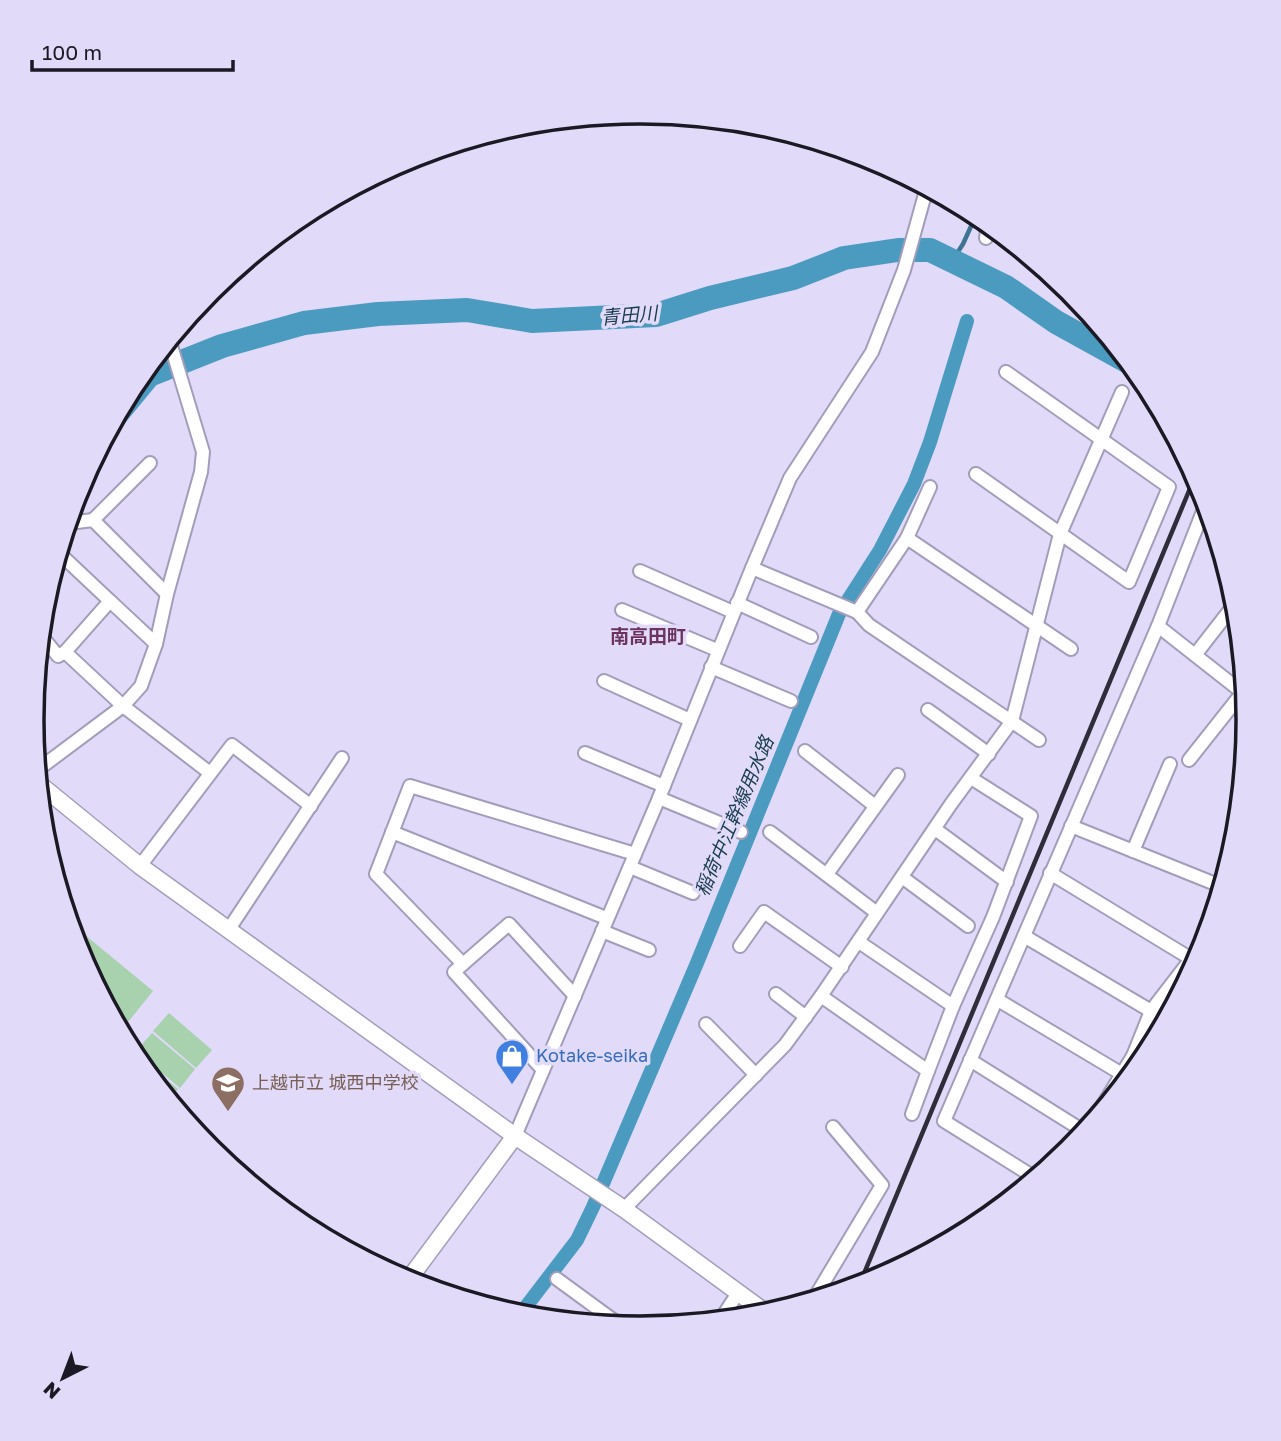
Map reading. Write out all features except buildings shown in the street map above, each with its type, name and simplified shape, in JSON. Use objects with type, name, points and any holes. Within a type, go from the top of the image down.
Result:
[{"type":"street","points":[[414,1273],[515,1136],[633,860],[717,650],[790,478],[872,352],[904,270],[924,196]]},
{"type":"street","points":[[45,765],[123,706],[141,687],[156,644],[201,472],[203,452],[173,350]]},
{"type":"street","points":[[976,474],[1129,582],[1169,487],[1006,372]]},
{"type":"street","points":[[624,1209],[785,1045],[1012,721],[1060,534],[1122,392]]},
{"type":"street","points":[[78,522],[93,520],[150,463]]},
{"type":"street","points":[[857,612],[907,538],[930,487]]},
{"type":"street","points":[[1028,1174],[944,1121],[1158,626],[1201,516]]},
{"type":"street","points":[[93,520],[167,594]]},
{"type":"street","points":[[907,538],[1071,649]]},
{"type":"street","points":[[66,559],[156,644]]},
{"type":"street","points":[[752,568],[857,612],[869,625],[1038,740]]},
{"type":"street","points":[[640,571],[811,637]]},
{"type":"street","points":[[49,645],[58,656],[65,652],[110,601]]},
{"type":"street","points":[[622,610],[717,650]]},
{"type":"street","points":[[1195,654],[1227,613]]},
{"type":"street","points":[[1158,626],[1236,685]]},
{"type":"street","points":[[65,652],[123,706],[210,773]]},
{"type":"street","points":[[711,667],[791,701]]},
{"type":"street","points":[[604,681],[690,720]]},
{"type":"street","points":[[1189,760],[1237,702]]},
{"type":"street","points":[[928,710],[989,754]]},
{"type":"street","points":[[140,866],[232,744],[311,806]]},
{"type":"street","points":[[805,751],[875,806]]},
{"type":"street","points":[[585,753],[741,832]]},
{"type":"street","points":[[229,929],[342,758]]},
{"type":"street","points":[[1133,851],[1170,764]]},
{"type":"street","points":[[827,874],[898,775]]},
{"type":"street","points":[[912,1114],[953,1006],[993,917],[1031,816],[971,778]]},
{"type":"street","points":[[463,964],[376,874],[411,786],[633,860],[694,893]]},
{"type":"street","points":[[48,791],[140,866],[756,1306]]},
{"type":"street","points":[[1071,826],[1214,884]]},
{"type":"street","points":[[935,829],[1007,881]]},
{"type":"street","points":[[392,832],[606,918]]},
{"type":"street","points":[[770,832],[877,913]]},
{"type":"street","points":[[1050,873],[1188,958]]},
{"type":"street","points":[[902,877],[968,926]]},
{"type":"street","points":[[740,946],[764,912],[842,967]]},
{"type":"street","points":[[543,1070],[454,972],[509,924],[575,996]]},
{"type":"street","points":[[602,931],[649,950]]},
{"type":"street","points":[[1024,936],[1160,1014]]},
{"type":"street","points":[[859,942],[953,1006]]},
{"type":"street","points":[[1143,1041],[1151,1011],[1177,981]]},
{"type":"street","points":[[776,994],[806,1017]]},
{"type":"street","points":[[821,996],[928,1071]]},
{"type":"street","points":[[998,1000],[1121,1074]]},
{"type":"street","points":[[706,1024],[756,1074]]},
{"type":"street","points":[[970,1060],[1073,1131]]},
{"type":"street","points":[[819,1290],[882,1185],[833,1127]]},
{"type":"street","points":[[557,1279],[608,1316]]},
{"type":"street","points":[[726,1311],[738,1293]]},
{"type":"green space","points":[[83,933],[153,991],[127,1024],[105,984]]},
{"type":"green space","points":[[169,1013],[212,1050],[196,1068],[153,1031]]},
{"type":"green space","points":[[152,1033],[195,1069],[180,1088],[154,1066],[140,1046]]},
{"type":"green space","points":[[159,1073],[178,1089],[175,1093]]},
{"type":"waterway","points":[[952,261],[972,224]]},
{"type":"waterway","name":"青田川","points":[[156,372],[222,346],[304,323],[378,314],[467,310],[532,321],[656,315],[710,298],[793,278],[844,258],[898,250],[930,250],[1006,287],[1056,322],[1109,352]]},
{"type":"waterway","name":"稲荷中江幹線用水路","points":[[526,1306],[577,1240],[593,1207],[697,963],[839,614],[880,550],[914,484],[930,442],[967,321]]},
{"type":"railway","points":[[864,1274],[1190,488]]},
{"type":"place","name":"Kotake-seika","points":[[512,1086]]},
{"type":"place","name":"上越市立 城西中学校","points":[[228,1113]]},
{"type":"district","name":"南高田町","points":[[648,636]]}]
